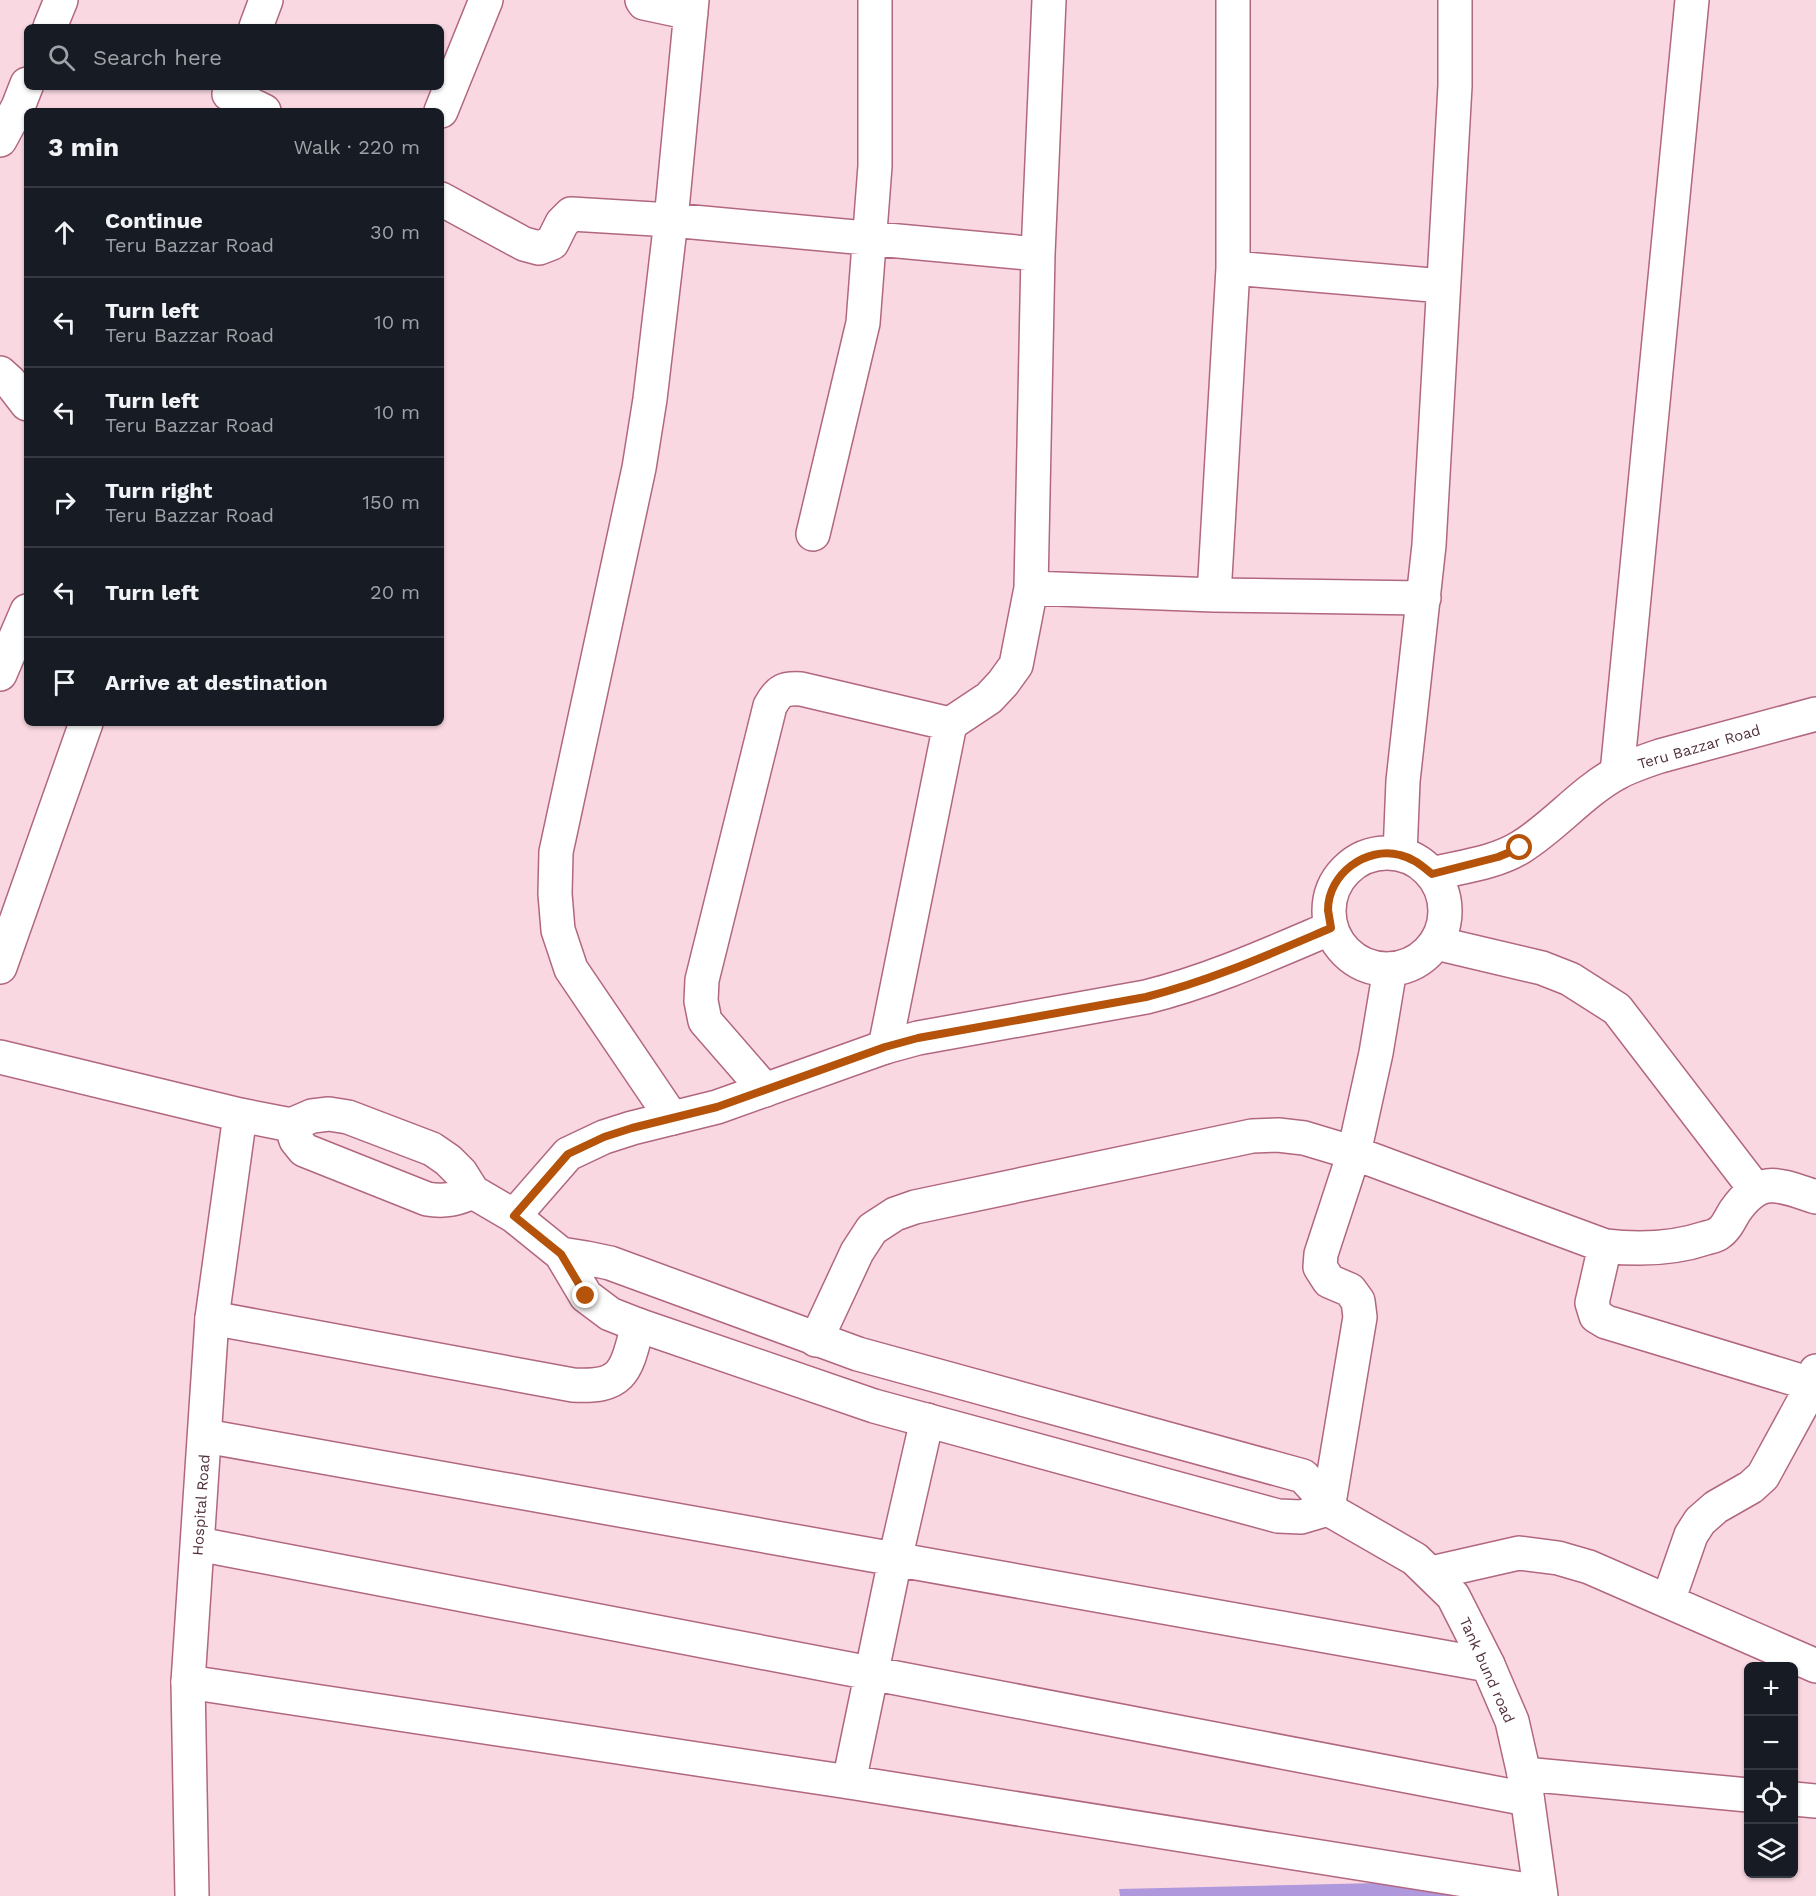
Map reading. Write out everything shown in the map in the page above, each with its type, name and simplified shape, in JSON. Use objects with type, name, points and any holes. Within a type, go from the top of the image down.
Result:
[{"type":"street","points":[[51,24],[61,0]]},
{"type":"street","points":[[257,24],[266,0]]},
{"type":"street","points":[[442,108],[486,0]]},
{"type":"street","points":[[642,0],[644,3],[692,7],[671,220],[650,399],[639,468],[556,852],[555,894],[558,930],[571,969],[672,1118]]},
{"type":"street","points":[[813,534],[863,323],[875,166],[875,0]]},
{"type":"street","points":[[885,1047],[950,724],[988,698],[1016,665],[1031,588],[1038,254],[1048,0]]},
{"type":"street","points":[[1214,595],[1233,268],[1233,0]]},
{"type":"street","points":[[1400,855],[1403,789],[1430,533],[1455,86],[1455,0]]},
{"type":"street","points":[[1617,774],[1692,0]]},
{"type":"street","points":[[0,140],[25,90]]},
{"type":"street","points":[[227,97],[256,108]]},
{"type":"street","points":[[444,201],[524,244],[539,248],[552,243],[562,224],[571,214],[671,220],[1038,254]]},
{"type":"street","points":[[1233,268],[1443,286]]},
{"type":"street","points":[[0,374],[10,382],[24,400]]},
{"type":"street","points":[[1031,588],[1214,595],[1424,598]]},
{"type":"street","points":[[0,674],[24,618]]},
{"type":"street","points":[[765,1090],[705,1021],[701,1001],[702,980],[770,706],[776,695],[787,688],[801,689],[950,724]]},
{"type":"street","name":"Teru Bazzar Road","points":[[1432,874],[1498,857],[1520,848],[1597,787],[1617,774],[1660,756],[1816,714]]},
{"type":"street","points":[[0,967],[85,726]]},
{"type":"street","points":[[1379,853],[1400,855],[1418,862],[1432,874],[1442,890],[1445,908],[1443,926],[1436,943],[1424,956],[1408,966],[1390,969],[1371,968],[1355,960],[1340,946],[1331,928],[1328,908],[1333,888],[1344,872],[1360,860],[1379,853]]},
{"type":"street","points":[[514,1216],[568,1154],[604,1137],[717,1107],[885,1047],[918,1038],[1146,997],[1182,988],[1331,928]]},
{"type":"street","points":[[1436,943],[1542,968],[1570,979],[1617,1009],[1755,1189]]},
{"type":"street","points":[[1328,1509],[1360,1317],[1358,1301],[1350,1290],[1329,1281],[1320,1267],[1321,1254],[1353,1153],[1376,1053],[1390,969]]},
{"type":"street","points":[[0,1057],[240,1115],[291,1125],[312,1116],[329,1114],[348,1117],[432,1149],[448,1160],[461,1173],[473,1192],[514,1216],[561,1254],[586,1296],[610,1314],[874,1406],[1278,1516],[1301,1517],[1328,1509]]},
{"type":"street","name":"Hospital Road","points":[[192,1896],[188,1682],[212,1318],[240,1115]]},
{"type":"street","points":[[291,1125],[296,1140],[304,1150],[428,1199],[442,1201],[460,1198],[473,1192]]},
{"type":"street","points":[[816,1340],[857,1252],[872,1229],[895,1214],[915,1207],[1252,1136],[1278,1135],[1304,1138],[1353,1153],[1605,1246],[1632,1249],[1693,1242],[1720,1233],[1742,1201],[1755,1189],[1768,1184],[1816,1197]]},
{"type":"street","points":[[1605,1246],[1592,1303],[1596,1316],[1606,1322],[1812,1389],[1763,1476],[1751,1487],[1716,1507],[1700,1521],[1691,1535],[1668,1601]]},
{"type":"street","points":[[561,1254],[610,1263],[858,1354],[1286,1470],[1303,1476],[1316,1490],[1328,1509]]},
{"type":"street","points":[[212,1318],[573,1385],[594,1386],[613,1381],[623,1368],[628,1361],[638,1325]]},
{"type":"street","points":[[849,1782],[927,1420]]},
{"type":"street","points":[[205,1436],[1488,1665]]},
{"type":"street","name":"Tank bund road","points":[[1328,1509],[1415,1559],[1453,1596],[1488,1665],[1512,1721],[1526,1786],[1540,1894]]},
{"type":"street","points":[[198,1544],[872,1673],[1526,1786],[1744,1794]]},
{"type":"street","points":[[1431,1573],[1519,1553],[1558,1558],[1589,1567],[1816,1666]]},
{"type":"street","points":[[188,1682],[849,1782],[1540,1894]]},
{"type":"street","points":[[1798,1799],[1816,1801]]},
{"type":"building","points":[[1464,1881],[1465,1896],[1120,1896],[1119,1889]]},
{"type":"route","points":[[586,1296],[561,1254],[514,1216],[568,1154],[604,1137],[717,1107],[885,1047],[918,1038],[1146,997],[1182,988],[1212,977],[1331,928],[1328,908],[1333,888],[1344,872],[1360,860],[1379,853],[1400,855],[1418,862],[1432,874],[1478,863],[1520,848]]}]
